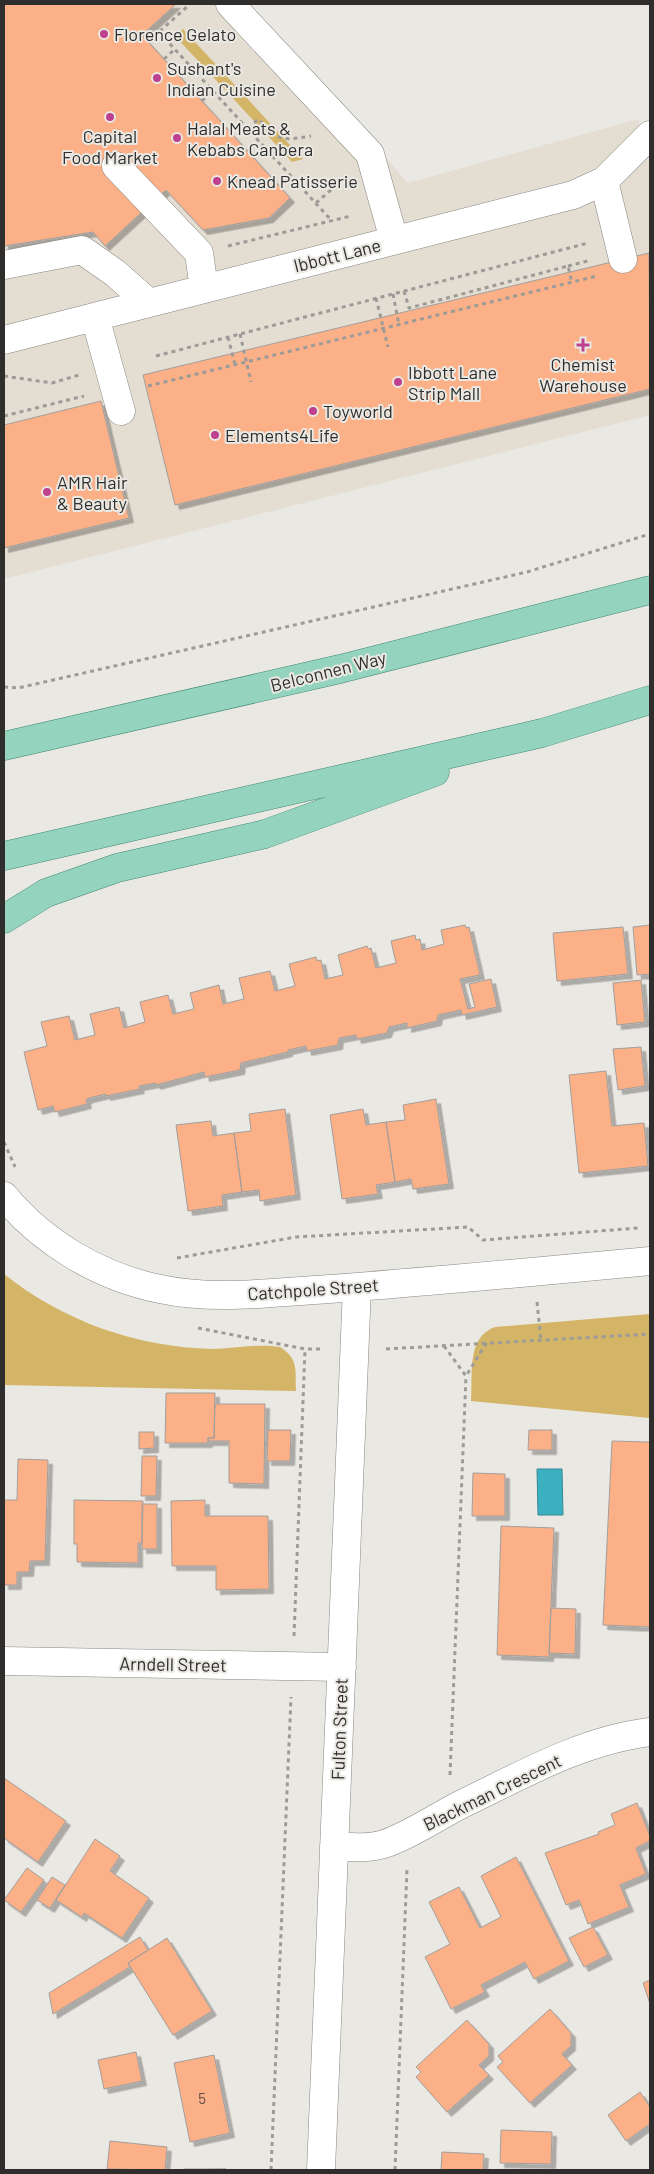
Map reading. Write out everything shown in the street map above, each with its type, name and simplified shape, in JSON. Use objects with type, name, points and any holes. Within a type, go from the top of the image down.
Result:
[{"type":"main road","name":"Belconnen Way","points":[[4,746],[340,669],[650,590]]},
{"type":"main road","points":[[4,919],[46,893],[117,868],[265,834],[542,733],[650,700]]},
{"type":"main road","points":[[4,856],[542,733]]},
{"type":"street","points":[[230,4],[370,154],[394,240]]},
{"type":"street","name":"Ibbott Lane","points":[[4,340],[573,195],[604,180],[650,135]]},
{"type":"street","points":[[116,166],[199,253],[204,289]]},
{"type":"street","points":[[604,180],[623,259]]},
{"type":"street","points":[[4,264],[82,250],[150,303]]},
{"type":"street","points":[[95,317],[121,411]]},
{"type":"street","name":"Catchpole Street","points":[[4,1196],[34,1228],[86,1262],[132,1281],[161,1289],[217,1296],[357,1287],[650,1261]]},
{"type":"street","name":"Fulton Street","points":[[321,2170],[357,1287]]},
{"type":"street","name":"Arndell Street","points":[[4,1661],[342,1667]]},
{"type":"street","name":"Blackman Crescent","points":[[334,1846],[364,1847],[383,1844],[404,1836],[516,1778],[591,1745],[650,1732]]},
{"type":"path","points":[[148,42],[187,5]]},
{"type":"path","points":[[160,32],[332,221]]},
{"type":"path","points":[[164,60],[176,49]]},
{"type":"path","points":[[202,101],[213,90]]},
{"type":"path","points":[[249,129],[258,119],[276,137],[283,140],[318,137]]},
{"type":"path","points":[[248,152],[260,141]]},
{"type":"path","points":[[316,203],[341,180],[344,170]]},
{"type":"path","points":[[199,253],[385,208]]},
{"type":"path","points":[[156,356],[376,298],[588,243],[592,259],[409,308],[404,291]]},
{"type":"path","points":[[568,266],[572,283]]},
{"type":"path","points":[[140,388],[598,276]]},
{"type":"path","points":[[392,294],[399,325]]},
{"type":"path","points":[[376,298],[388,348]]},
{"type":"path","points":[[240,334],[251,382]]},
{"type":"path","points":[[228,337],[235,365]]},
{"type":"path","points":[[4,376],[52,383]]},
{"type":"path","points":[[4,416],[45,405]]},
{"type":"path","points":[[4,687],[18,688],[527,572],[650,534]]},
{"type":"path","points":[[4,1142],[14,1166],[20,1172]]},
{"type":"path","points":[[169,1259],[296,1237],[468,1227],[483,1240],[640,1228]]},
{"type":"path","points":[[534,1271],[541,1341]]},
{"type":"path","points":[[384,1349],[650,1334]]},
{"type":"path","points":[[450,1778],[466,1376],[487,1342]]},
{"type":"path","points":[[443,1346],[466,1376]]},
{"type":"path","points":[[271,2170],[305,1349]]},
{"type":"path","points":[[395,2170],[407,1860]]},
{"type":"shaded area","points":[[4,4],[250,4],[408,183],[638,119],[650,163],[650,415],[4,579]]},
{"type":"shaded area","points":[[183,29],[303,159],[292,162],[175,36]]},
{"type":"shaded area","points":[[4,1274],[27,1291],[76,1318],[128,1337],[184,1347],[212,1349],[254,1346],[280,1347],[290,1356],[295,1366],[296,1391],[4,1385]]},
{"type":"shaded area","points":[[650,1314],[650,1418],[471,1401],[475,1348],[479,1339],[495,1327]]},
{"type":"water","points":[[537,1469],[562,1469],[563,1515],[538,1515]]},
{"type":"building","name":"Capital Food Market","points":[[4,4],[176,4],[142,35],[290,198],[269,218],[203,230],[166,190],[105,246],[93,232],[4,246]]},
{"type":"building","name":"Ibbott Lane Strip Mall","points":[[649,253],[650,389],[175,505],[143,375]]},
{"type":"building","points":[[101,401],[129,518],[4,548],[4,425]]},
{"type":"building","points":[[465,925],[466,928],[469,927],[480,975],[460,979],[468,1009],[475,1007],[469,984],[491,979],[497,1007],[462,1015],[461,1010],[438,1015],[437,1021],[407,1028],[407,1023],[389,1027],[387,1033],[357,1039],[356,1035],[339,1038],[338,1045],[307,1051],[306,1046],[288,1050],[288,1052],[241,1063],[240,1070],[205,1077],[204,1072],[156,1085],[156,1083],[139,1086],[140,1089],[89,1098],[86,1100],[87,1104],[55,1112],[53,1106],[38,1110],[24,1052],[47,1046],[41,1022],[69,1016],[75,1040],[95,1035],[90,1014],[119,1007],[124,1028],[145,1022],[140,1002],[168,995],[173,1014],[194,1009],[190,993],[219,985],[223,1004],[244,999],[239,978],[270,971],[275,991],[295,986],[289,964],[316,957],[317,961],[321,960],[325,979],[343,975],[338,955],[367,946],[368,949],[371,948],[376,968],[396,963],[391,941],[415,935],[416,940],[420,939],[422,950],[444,944],[441,930]]},
{"type":"building","points":[[650,925],[650,974],[637,975],[633,927]]},
{"type":"building","points":[[623,927],[628,974],[557,981],[553,933]]},
{"type":"building","points":[[641,980],[645,1022],[617,1025],[613,983]]},
{"type":"building","points":[[641,1047],[645,1086],[618,1090],[613,1049]]},
{"type":"building","points":[[606,1071],[612,1126],[644,1123],[648,1166],[579,1173],[569,1075]]},
{"type":"building","points":[[436,1099],[449,1184],[413,1189],[411,1179],[395,1182],[386,1122],[405,1120],[403,1105]]},
{"type":"building","points":[[285,1109],[296,1195],[260,1201],[259,1190],[242,1192],[234,1133],[251,1131],[249,1114]]},
{"type":"building","points":[[363,1109],[366,1125],[386,1122],[395,1182],[376,1185],[378,1194],[342,1199],[330,1115]]},
{"type":"building","points":[[211,1121],[213,1136],[234,1133],[242,1192],[222,1195],[223,1206],[188,1211],[176,1125]]},
{"type":"building","points":[[166,1393],[215,1393],[214,1438],[208,1438],[208,1443],[165,1443]]},
{"type":"building","points":[[215,1404],[265,1404],[264,1484],[229,1483],[229,1441],[208,1441],[208,1438],[214,1438]]},
{"type":"building","points":[[268,1430],[291,1430],[290,1461],[267,1461]]},
{"type":"building","points":[[529,1430],[552,1430],[552,1450],[528,1450]]},
{"type":"building","points":[[139,1432],[154,1432],[154,1448],[139,1449]]},
{"type":"building","points":[[612,1441],[650,1442],[650,1627],[603,1625]]},
{"type":"building","points":[[142,1456],[157,1456],[156,1496],[141,1496]]},
{"type":"building","points":[[18,1459],[48,1460],[45,1561],[30,1561],[29,1572],[17,1572],[17,1585],[4,1585],[4,1500],[17,1500]]},
{"type":"building","points":[[473,1473],[505,1474],[505,1516],[472,1516]]},
{"type":"building","points":[[74,1500],[143,1501],[142,1543],[138,1543],[138,1563],[77,1562],[77,1544],[74,1544]]},
{"type":"building","points":[[205,1500],[205,1516],[268,1516],[269,1589],[216,1590],[216,1566],[172,1566],[171,1501]]},
{"type":"building","points":[[142,1504],[157,1504],[157,1549],[142,1549]]},
{"type":"building","points":[[501,1526],[554,1528],[549,1657],[497,1655]]},
{"type":"building","points":[[551,1608],[576,1609],[575,1654],[549,1653]]},
{"type":"building","points":[[4,1778],[66,1821],[38,1862],[4,1838]]},
{"type":"building","points":[[637,1803],[650,1836],[650,1841],[636,1848],[646,1874],[620,1885],[629,1907],[588,1924],[579,1900],[566,1905],[545,1853],[599,1834],[598,1832],[615,1825],[611,1814]]},
{"type":"building","points":[[95,1839],[120,1856],[110,1871],[149,1898],[122,1938],[84,1913],[82,1917],[56,1900]]},
{"type":"building","points":[[516,1857],[569,1961],[534,1979],[525,1962],[481,1985],[485,1992],[451,2009],[425,1957],[450,1944],[429,1902],[459,1887],[480,1928],[501,1917],[481,1876]]},
{"type":"building","points":[[27,1868],[44,1880],[21,1912],[4,1900]]},
{"type":"building","points":[[52,1877],[65,1885],[50,1908],[37,1900]]},
{"type":"building","points":[[593,1927],[608,1955],[584,1967],[569,1938]]},
{"type":"building","points":[[140,1937],[148,1950],[128,1963],[130,1967],[53,2014],[49,1993]]},
{"type":"building","points":[[167,1938],[212,2011],[173,2035],[128,1963]]},
{"type":"building","points":[[650,1980],[650,2004],[643,1983]]},
{"type":"building","points":[[550,2009],[571,2033],[571,2046],[562,2054],[572,2065],[530,2103],[497,2067],[503,2062],[498,2056]]},
{"type":"building","points":[[467,2020],[489,2044],[489,2056],[479,2065],[489,2075],[447,2112],[416,2077],[421,2072],[416,2067]]},
{"type":"building","points":[[136,2052],[142,2081],[104,2089],[98,2060]]},
{"type":"building","points":[[214,2055],[230,2133],[190,2142],[174,2063]]},
{"type":"building","points":[[640,2092],[650,2107],[650,2124],[626,2141],[608,2115]]},
{"type":"building","points":[[501,2130],[552,2132],[551,2164],[500,2163]]},
{"type":"building","points":[[110,2141],[167,2147],[165,2170],[107,2169]]},
{"type":"building","points":[[442,2152],[484,2154],[483,2170],[441,2170]]},
{"type":"building","points":[[184,2169],[226,2169],[184,2170]]},
{"type":"place","name":"Florence Gelato","points":[[104,34]]},
{"type":"place","name":"Sushant's Indian Cuisine","points":[[157,78]]},
{"type":"place","name":"Capital Food Market","points":[[110,117]]},
{"type":"place","name":"Halal Meats & Kebabs Canbera","points":[[177,138]]},
{"type":"place","name":"Knead Patisserie","points":[[217,181]]},
{"type":"place","name":"Chemist Warehouse","points":[[583,345]]},
{"type":"place","name":"Ibbott Lane Strip Mall","points":[[398,382]]},
{"type":"place","name":"Toyworld","points":[[313,411]]},
{"type":"place","name":"Elements4Life","points":[[215,435]]},
{"type":"place","name":"AMR Hair & Beauty","points":[[47,492]]}]
